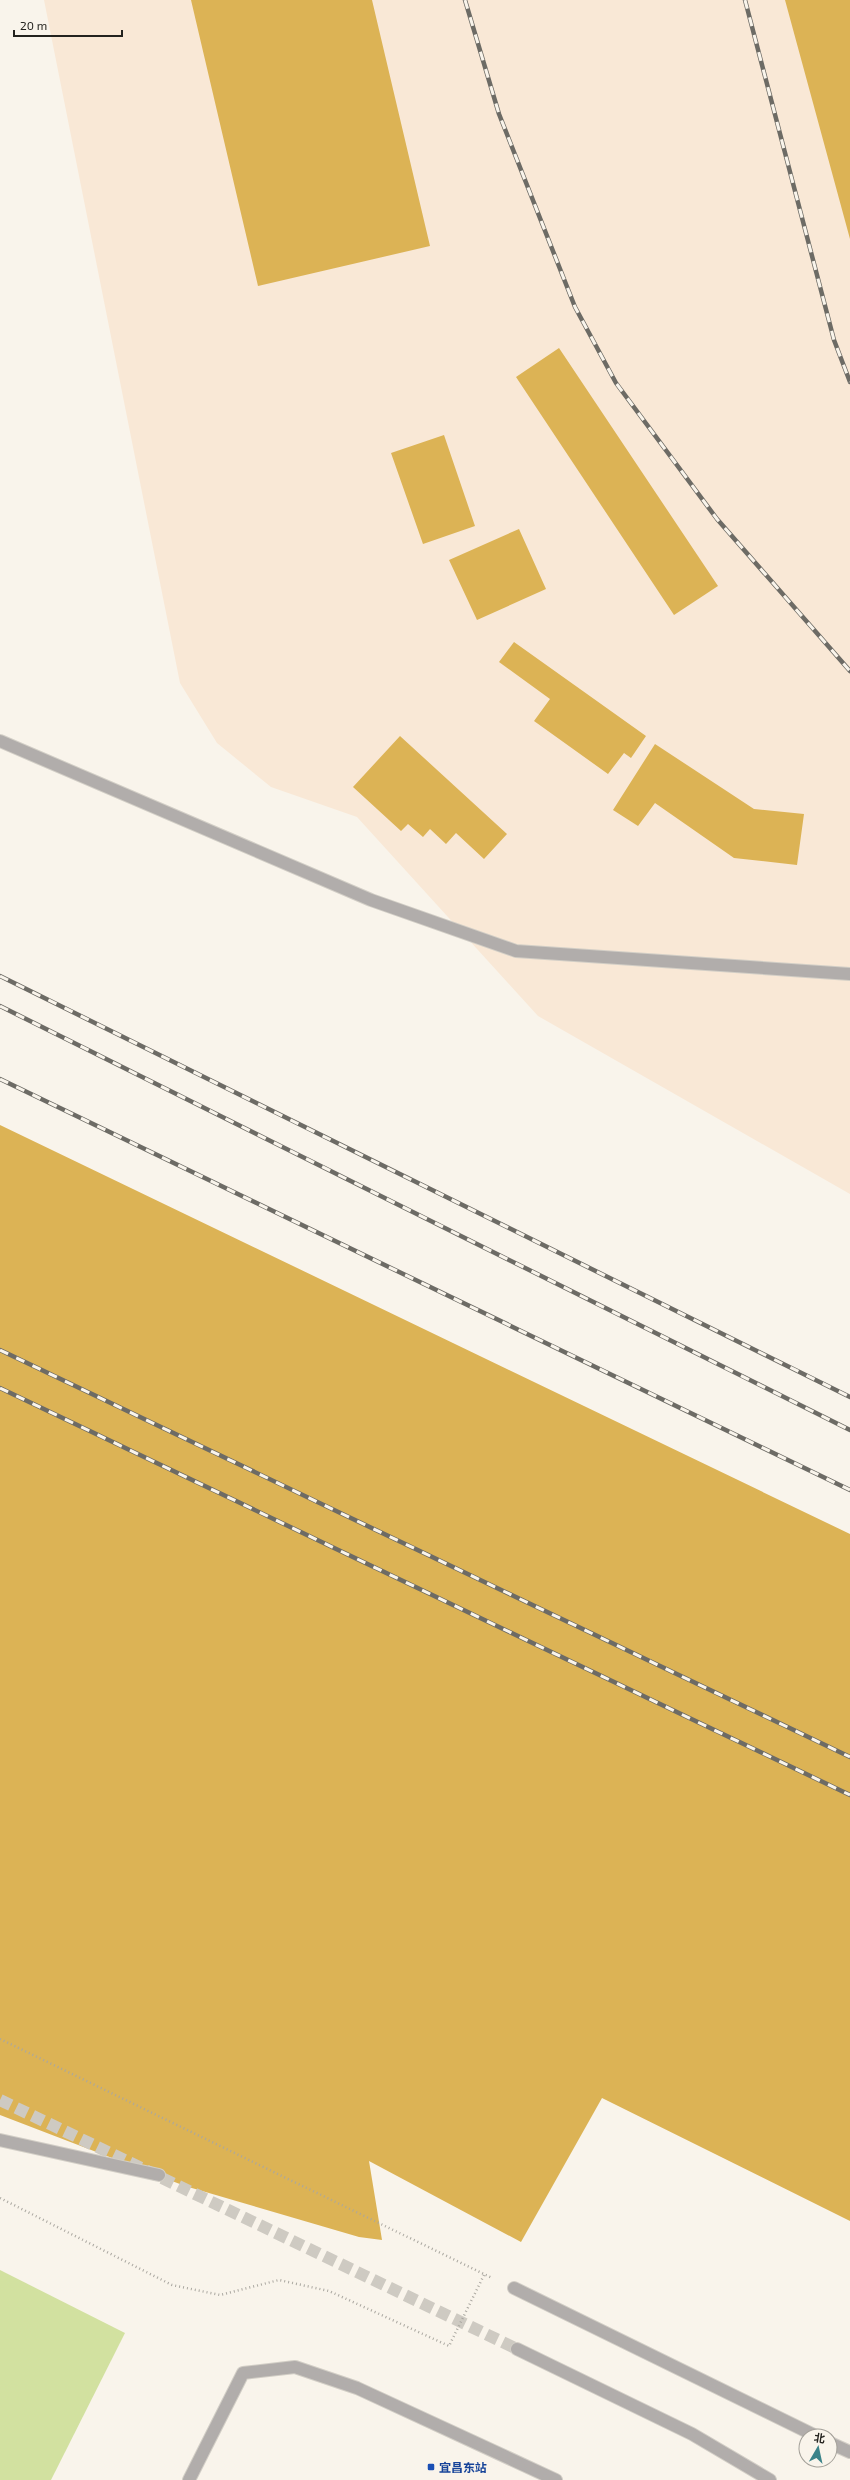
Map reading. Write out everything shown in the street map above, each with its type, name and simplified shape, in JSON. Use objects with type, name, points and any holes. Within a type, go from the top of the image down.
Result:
[{"type":"street","points":[[0,741],[371,900],[516,951],[850,974]]},
{"type":"street","points":[[0,2140],[159,2175]]},
{"type":"street","points":[[514,2288],[800,2428]]},
{"type":"street","points":[[517,2348],[692,2434],[770,2480]]},
{"type":"street","points":[[189,2480],[243,2373],[295,2367],[357,2388],[556,2480]]},
{"type":"street","points":[[838,2447],[850,2452]]},
{"type":"path","points":[[0,2039],[484,2275],[514,2288]]},
{"type":"path","points":[[0,2198],[172,2285],[220,2295],[279,2280],[329,2291],[450,2346],[484,2275]]},
{"type":"shaded area","points":[[44,0],[850,0],[850,1194],[538,1016],[357,817],[271,787],[217,743],[180,683]]},
{"type":"green space","points":[[0,2270],[125,2333],[51,2480],[0,2480]]},
{"type":"building","points":[[191,0],[372,0],[430,246],[258,286]]},
{"type":"building","points":[[785,0],[850,0],[850,239]]},
{"type":"building","points":[[559,348],[718,586],[674,615],[516,377]]},
{"type":"building","points":[[444,435],[475,526],[423,544],[391,453]]},
{"type":"building","points":[[519,529],[546,589],[477,620],[449,560]]},
{"type":"building","points":[[514,642],[646,736],[631,758],[624,753],[608,774],[534,721],[550,699],[499,662]]},
{"type":"building","points":[[400,736],[507,834],[484,859],[456,833],[446,844],[430,829],[423,837],[408,824],[401,831],[353,787]]},
{"type":"building","points":[[655,744],[754,809],[804,814],[797,865],[734,858],[655,803],[638,826],[613,810]]},
{"type":"building","points":[[0,1125],[850,1534],[850,2221],[602,2098],[521,2242],[369,2161],[382,2240],[359,2237],[185,2186],[0,2115]]},
{"type":"tunnel","points":[[0,2100],[517,2349]]},
{"type":"railway","points":[[465,0],[499,114],[575,307],[616,383],[717,519],[850,671]]},
{"type":"railway","points":[[745,0],[834,340],[850,382]]},
{"type":"railway","points":[[0,976],[850,1397]]},
{"type":"railway","points":[[0,1006],[850,1430]]},
{"type":"railway","points":[[0,1079],[850,1490]]},
{"type":"railway","points":[[0,1350],[850,1757]]},
{"type":"railway","points":[[0,1388],[850,1795]]},
{"type":"place","name":"宜昌东站","points":[[431,2467]]}]
